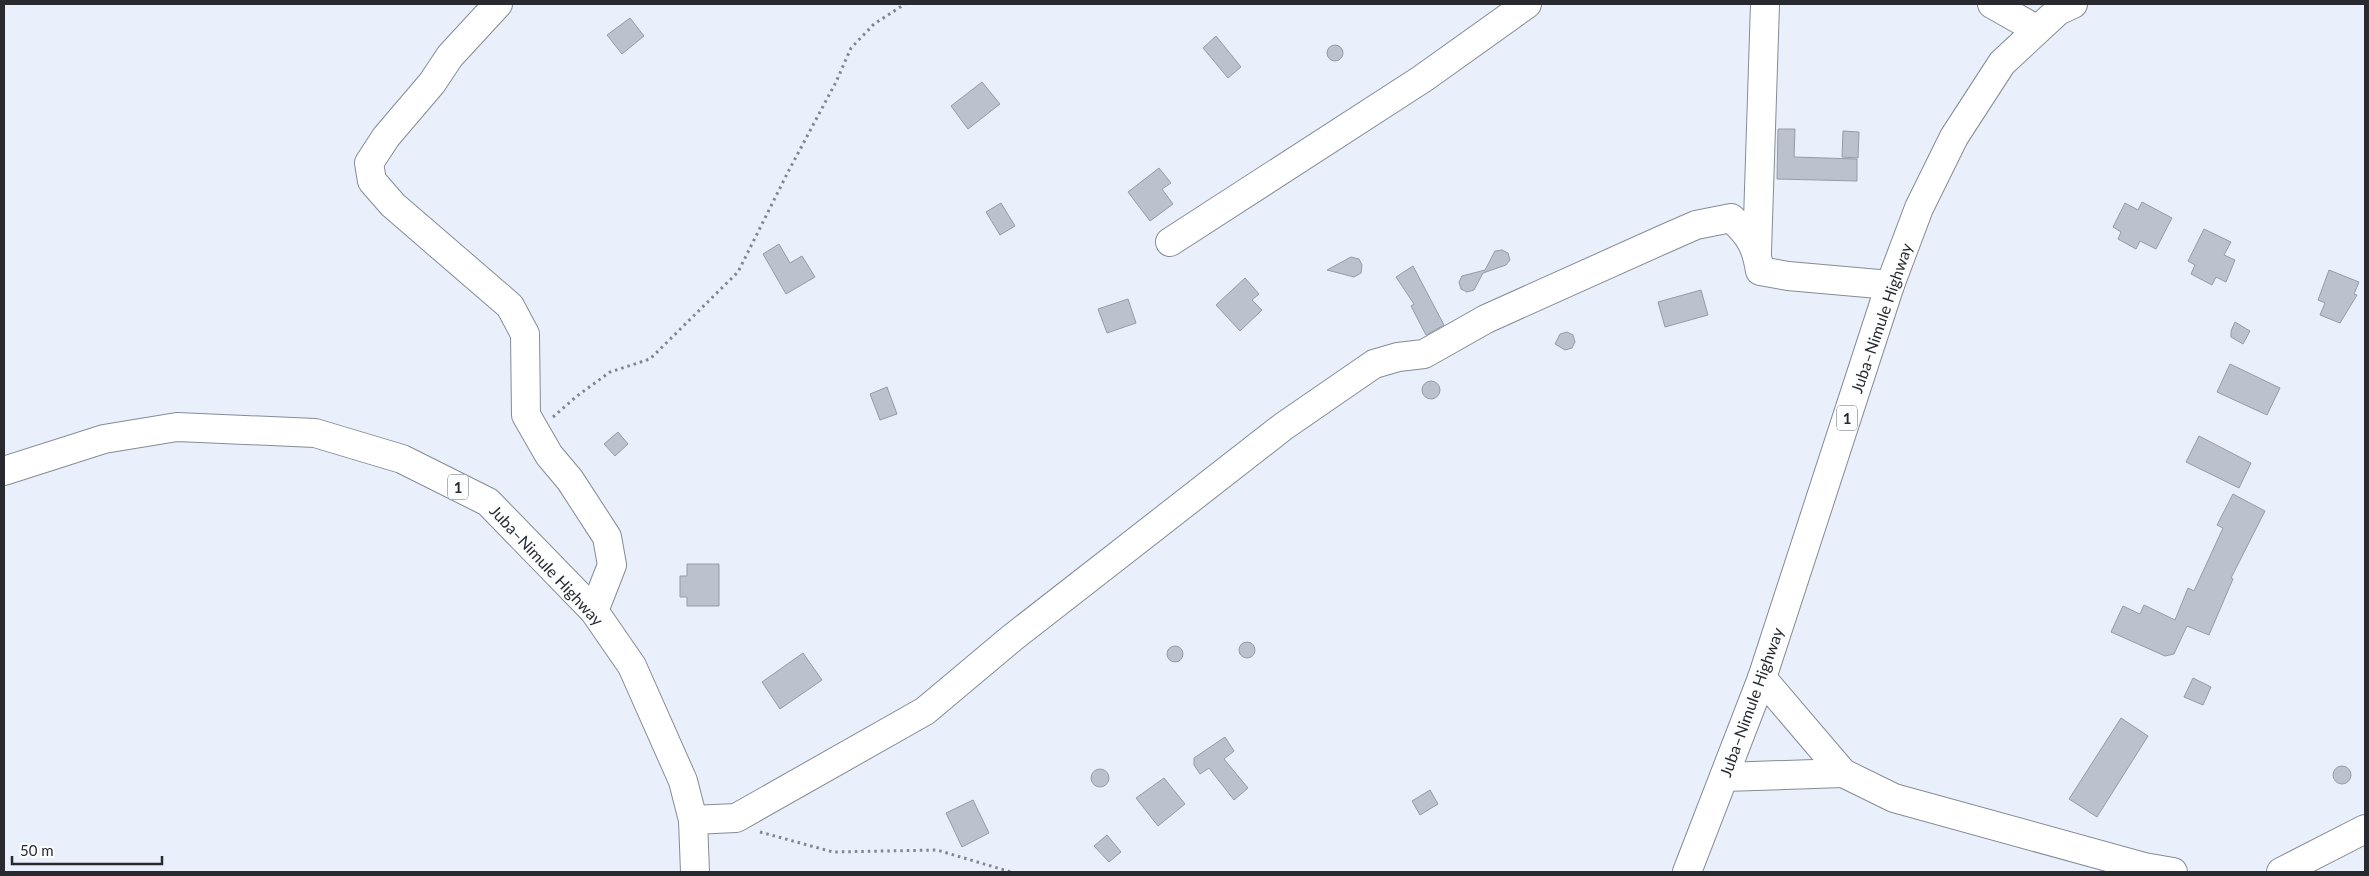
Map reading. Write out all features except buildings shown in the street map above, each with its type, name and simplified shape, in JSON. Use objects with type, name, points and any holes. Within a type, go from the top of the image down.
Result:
[{"type":"street","points":[[498,4],[450,56],[432,83],[386,137],[369,163],[372,181],[393,205],[510,306],[525,334],[526,415],[549,454],[592,512],[607,537],[612,565],[594,611]]},
{"type":"street","points":[[1170,242],[1422,79],[1527,4]]},
{"type":"street","points":[[1765,4],[1757,251],[1760,271],[1788,276],[1890,284]]},
{"type":"street","points":[[1992,4],[2036,29]]},
{"type":"street","name":"Juba–Nimule Highway","points":[[1687,872],[1762,678],[1890,284],[1920,208],[1954,137],[2002,62],[2036,29],[2058,11],[2073,4]]},
{"type":"street","points":[[694,820],[736,818],[926,711],[1012,638],[1284,426],[1374,364],[1398,357],[1424,354],[1486,318],[1696,225],[1731,218],[1747,232],[1757,251]]},
{"type":"street","name":"Juba–Nimule Highway","points":[[4,471],[104,439],[177,427],[315,433],[402,459],[488,502],[594,611],[632,666],[683,781],[694,820],[695,872]]},
{"type":"street","points":[[1762,678],[1843,773],[1894,798],[2144,868],[2173,872]]},
{"type":"street","points":[[1724,777],[1843,773]]},
{"type":"street","points":[[2281,872],[2365,829]]},
{"type":"path","points":[[537,434],[577,396],[610,372],[650,359],[738,272],[836,82],[851,48],[874,24],[905,4]]},
{"type":"path","points":[[736,818],[751,830],[833,852],[937,850],[1011,872]]}]
